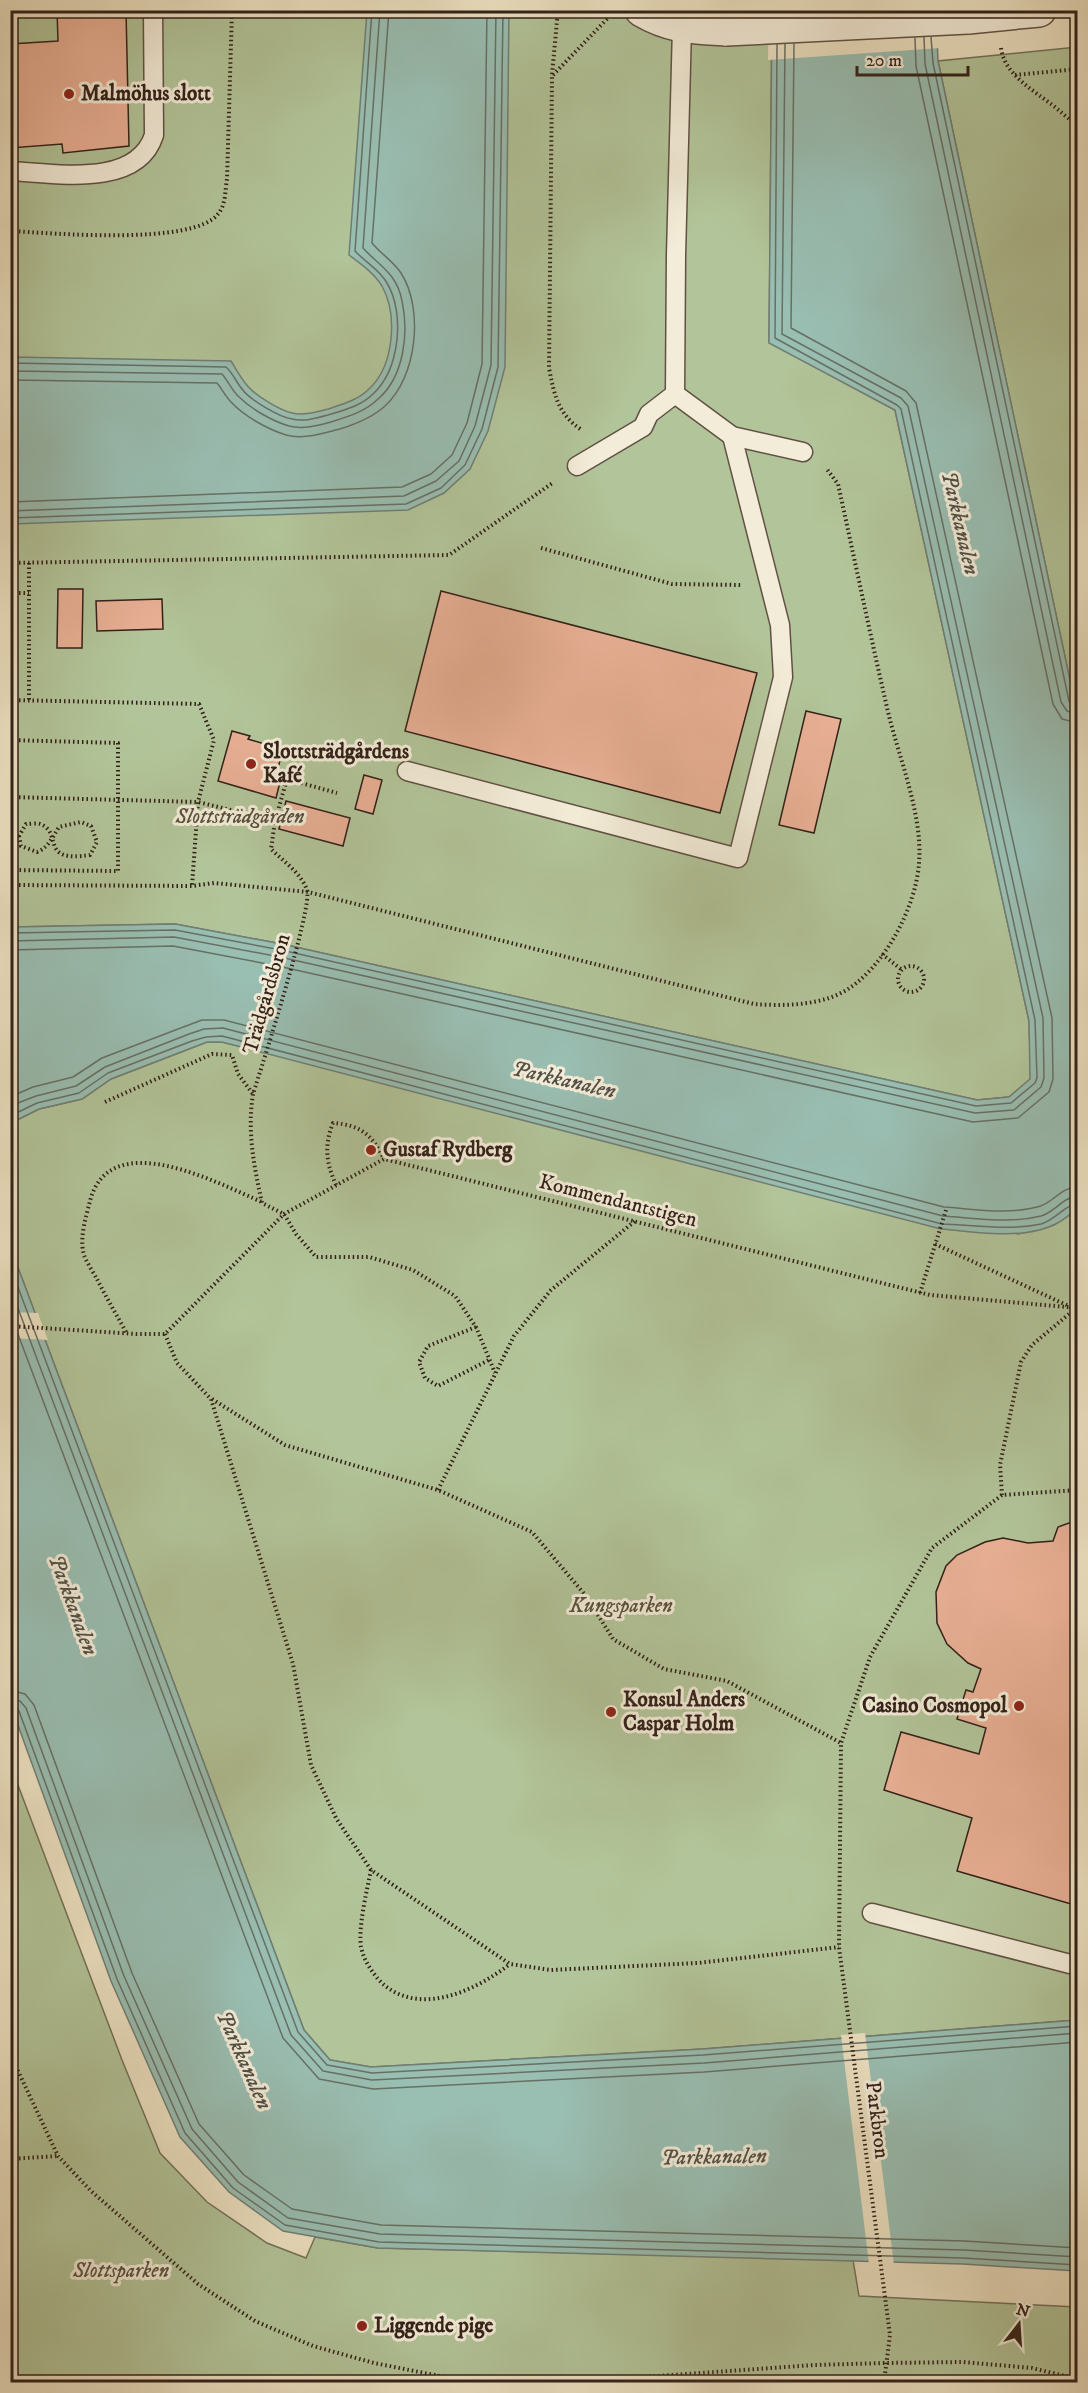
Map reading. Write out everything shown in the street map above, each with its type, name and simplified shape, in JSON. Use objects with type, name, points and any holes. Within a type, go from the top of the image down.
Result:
[{"type":"street","points":[[642,10],[659,20],[682,27],[726,29],[982,16],[1039,10]]},
{"type":"lane","points":[[10,171],[101,173],[122,169],[144,154],[151,145],[154,135],[153,10]]},
{"type":"lane","points":[[675,394],[682,27]]},
{"type":"lane","points":[[675,394],[732,436],[803,452]]},
{"type":"lane","points":[[577,466],[643,427],[649,414],[675,394]]},
{"type":"lane","points":[[407,771],[738,858],[783,678],[780,625],[732,436]]},
{"type":"lane","points":[[872,1913],[1077,1966]]},
{"type":"path","points":[[10,231],[157,235],[198,226],[216,217],[224,200],[226,179],[232,10]]},
{"type":"path","points":[[558,10],[552,75],[549,368],[554,398],[563,415],[585,431]]},
{"type":"path","points":[[982,16],[1003,60],[1015,75],[1077,127]]},
{"type":"path","points":[[552,75],[608,17]]},
{"type":"path","points":[[1015,75],[1077,69]]},
{"type":"path","points":[[10,885],[192,886],[214,883],[308,892],[754,1004],[788,1005],[825,998],[842,992],[858,981],[882,954],[903,921],[918,877],[920,851],[916,822],[889,715],[838,484],[831,472],[803,452]]},
{"type":"path","points":[[10,563],[449,555],[577,466]]},
{"type":"path","points":[[541,548],[672,584],[770,585]]},
{"type":"path","points":[[29,562],[29,700]]},
{"type":"path","points":[[10,593],[29,593]]},
{"type":"path","points":[[10,700],[199,704],[214,740],[198,802],[192,886]]},
{"type":"path","points":[[10,740],[118,743],[118,871],[10,870]]},
{"type":"path","points":[[308,892],[299,876],[271,849],[275,821],[287,779],[337,793]]},
{"type":"path","points":[[10,797],[198,802],[275,821]]},
{"type":"path","points":[[18,836],[21,846],[37,852],[45,850],[52,838],[58,827],[81,822],[91,826],[98,842],[90,855],[72,858],[60,854],[54,847],[52,838],[48,831],[40,824],[26,824],[18,836]]},
{"type":"path","points":[[10,836],[18,836]]},
{"type":"path","name":"Trädgårdsbron","points":[[262,1203],[251,1157],[250,1112],[253,1094],[302,926],[308,892]]},
{"type":"path","points":[[882,954],[902,969]]},
{"type":"path","points":[[909,966],[920,969],[924,980],[920,988],[912,992],[900,986],[898,978],[902,969],[909,966]]},
{"type":"path","points":[[105,1102],[212,1054],[232,1055],[238,1074],[253,1094]]},
{"type":"path","points":[[10,1326],[165,1334],[284,1214],[384,1159],[375,1140],[362,1131],[333,1123],[328,1135],[326,1155],[328,1169],[336,1185]]},
{"type":"path","name":"Kommendantstigen","points":[[384,1159],[920,1293],[1076,1309]]},
{"type":"path","points":[[126,1332],[84,1255],[82,1239],[91,1196],[97,1181],[107,1171],[123,1164],[146,1163],[172,1167],[284,1214],[296,1234],[316,1257],[369,1257],[413,1270],[454,1296],[476,1327],[495,1373]]},
{"type":"path","points":[[920,1293],[946,1210]]},
{"type":"path","points":[[438,1490],[514,1336],[551,1290],[635,1221]]},
{"type":"path","points":[[935,1244],[1076,1309],[1032,1345],[1021,1362],[1000,1465],[1002,1495],[1077,1490]]},
{"type":"path","points":[[476,1327],[428,1347],[419,1362],[425,1378],[438,1386],[489,1360]]},
{"type":"path","points":[[165,1334],[177,1363],[211,1399],[285,1445],[438,1490],[532,1533],[586,1596],[613,1639],[664,1669],[727,1681],[841,1743]]},
{"type":"path","points":[[211,1399],[293,1664],[311,1765],[336,1818],[371,1870],[510,1964],[551,1971],[698,1963],[839,1947]]},
{"type":"path","name":"Parkbron","points":[[884,2382],[890,2336],[839,1947],[841,1743],[870,1657],[932,1548],[1002,1495]]},
{"type":"path","points":[[371,1870],[364,1904],[361,1946],[368,1968],[384,1985],[406,1998],[433,2000],[460,1993],[490,1980],[510,1964]]},
{"type":"path","points":[[10,2054],[58,2156],[91,2191],[198,2284],[255,2321],[313,2346],[374,2363],[470,2382]]},
{"type":"path","points":[[10,2159],[58,2156]]},
{"type":"path","points":[[573,2382],[814,2365],[963,2362],[1032,2368],[1077,2379]]},
{"type":"green space","name":"Slottsträdgården","points":[[11,11],[772,11],[769,342],[895,410],[1029,1021],[1031,1079],[1009,1097],[977,1100],[282,944],[175,924],[11,927]]},
{"type":"green space","points":[[1077,47],[1077,713],[938,61]]},
{"type":"green space","name":"Kungsparken","points":[[207,1042],[222,1042],[1018,1234],[1054,1225],[1077,1206],[1077,2020],[703,2049],[371,2067],[330,2060],[304,2030],[11,1249],[11,1123],[39,1109],[82,1099],[111,1079]]},
{"type":"green space","name":"Slottsparken","points":[[10,1764],[122,2060],[160,2153],[207,2202],[267,2243],[306,2258],[315,2237],[378,2248],[853,2260],[859,2296],[1077,2307],[1077,2382],[11,2382]]},
{"type":"water","points":[[367,11],[509,11],[505,367],[488,431],[470,469],[444,493],[408,510],[11,524],[11,357],[231,361],[249,388],[280,409],[296,414],[328,409],[350,401],[365,393],[377,379],[384,367],[391,340],[390,311],[379,281],[349,255]]},
{"type":"water","name":"Parkkanalen","points":[[772,11],[936,11],[938,61],[1077,713],[1078,1206],[1065,1219],[1032,1232],[995,1234],[941,1229],[222,1042],[207,1042],[111,1079],[82,1099],[39,1109],[11,1123],[11,927],[175,924],[282,944],[977,1100],[1009,1097],[1030,1079],[1029,1021],[895,410],[769,343]]},
{"type":"water","name":"Parkkanalen","points":[[11,1249],[304,2030],[330,2060],[371,2067],[703,2049],[1077,2020],[1077,2271],[963,2264],[378,2248],[283,2231],[229,2192],[180,2137],[111,1981],[11,1706]]},
{"type":"pier","points":[[769,10],[939,10],[941,48],[768,60]]},
{"type":"pier","points":[[11,1312],[38,1313],[48,1340],[11,1338]]},
{"type":"pier","points":[[865,2033],[894,2265],[869,2264],[841,2035]]},
{"type":"building","name":"Malmöhus slott","points":[[57,10],[126,10],[129,146],[63,153],[62,144],[10,148],[10,44],[58,41]]},
{"type":"building","points":[[58,589],[83,589],[82,648],[57,648]]},
{"type":"building","points":[[441,591],[757,673],[720,813],[405,731]]},
{"type":"building","points":[[162,599],[163,629],[97,631],[96,601]]},
{"type":"building","points":[[806,711],[841,719],[814,833],[779,825]]},
{"type":"building","name":"Slottsträdgårdens Kafé","points":[[232,731],[271,746],[269,753],[281,756],[277,773],[282,774],[276,798],[218,781]]},
{"type":"building","points":[[364,775],[382,780],[373,814],[355,809]]},
{"type":"building","points":[[286,801],[350,818],[343,846],[279,829]]},
{"type":"building","name":"Casino Cosmopol","points":[[1078,1523],[1078,1906],[957,1871],[972,1818],[884,1790],[901,1732],[979,1754],[986,1728],[957,1719],[966,1690],[973,1692],[981,1669],[968,1663],[947,1644],[937,1623],[936,1592],[946,1566],[957,1555],[985,1542],[1003,1538],[1028,1543],[1053,1541],[1058,1527]]},
{"type":"place","name":"Malmöhus slott","points":[[69,94]]},
{"type":"place","name":"Slottsträdgårdens Kafé","points":[[251,764]]},
{"type":"place","name":"Gustaf Rydberg","points":[[371,1150]]},
{"type":"place","name":"Casino Cosmopol","points":[[1019,1706]]},
{"type":"place","name":"Konsul Anders Caspar Holm","points":[[611,1712]]},
{"type":"place","name":"Liggende pige","points":[[362,2326]]}]
